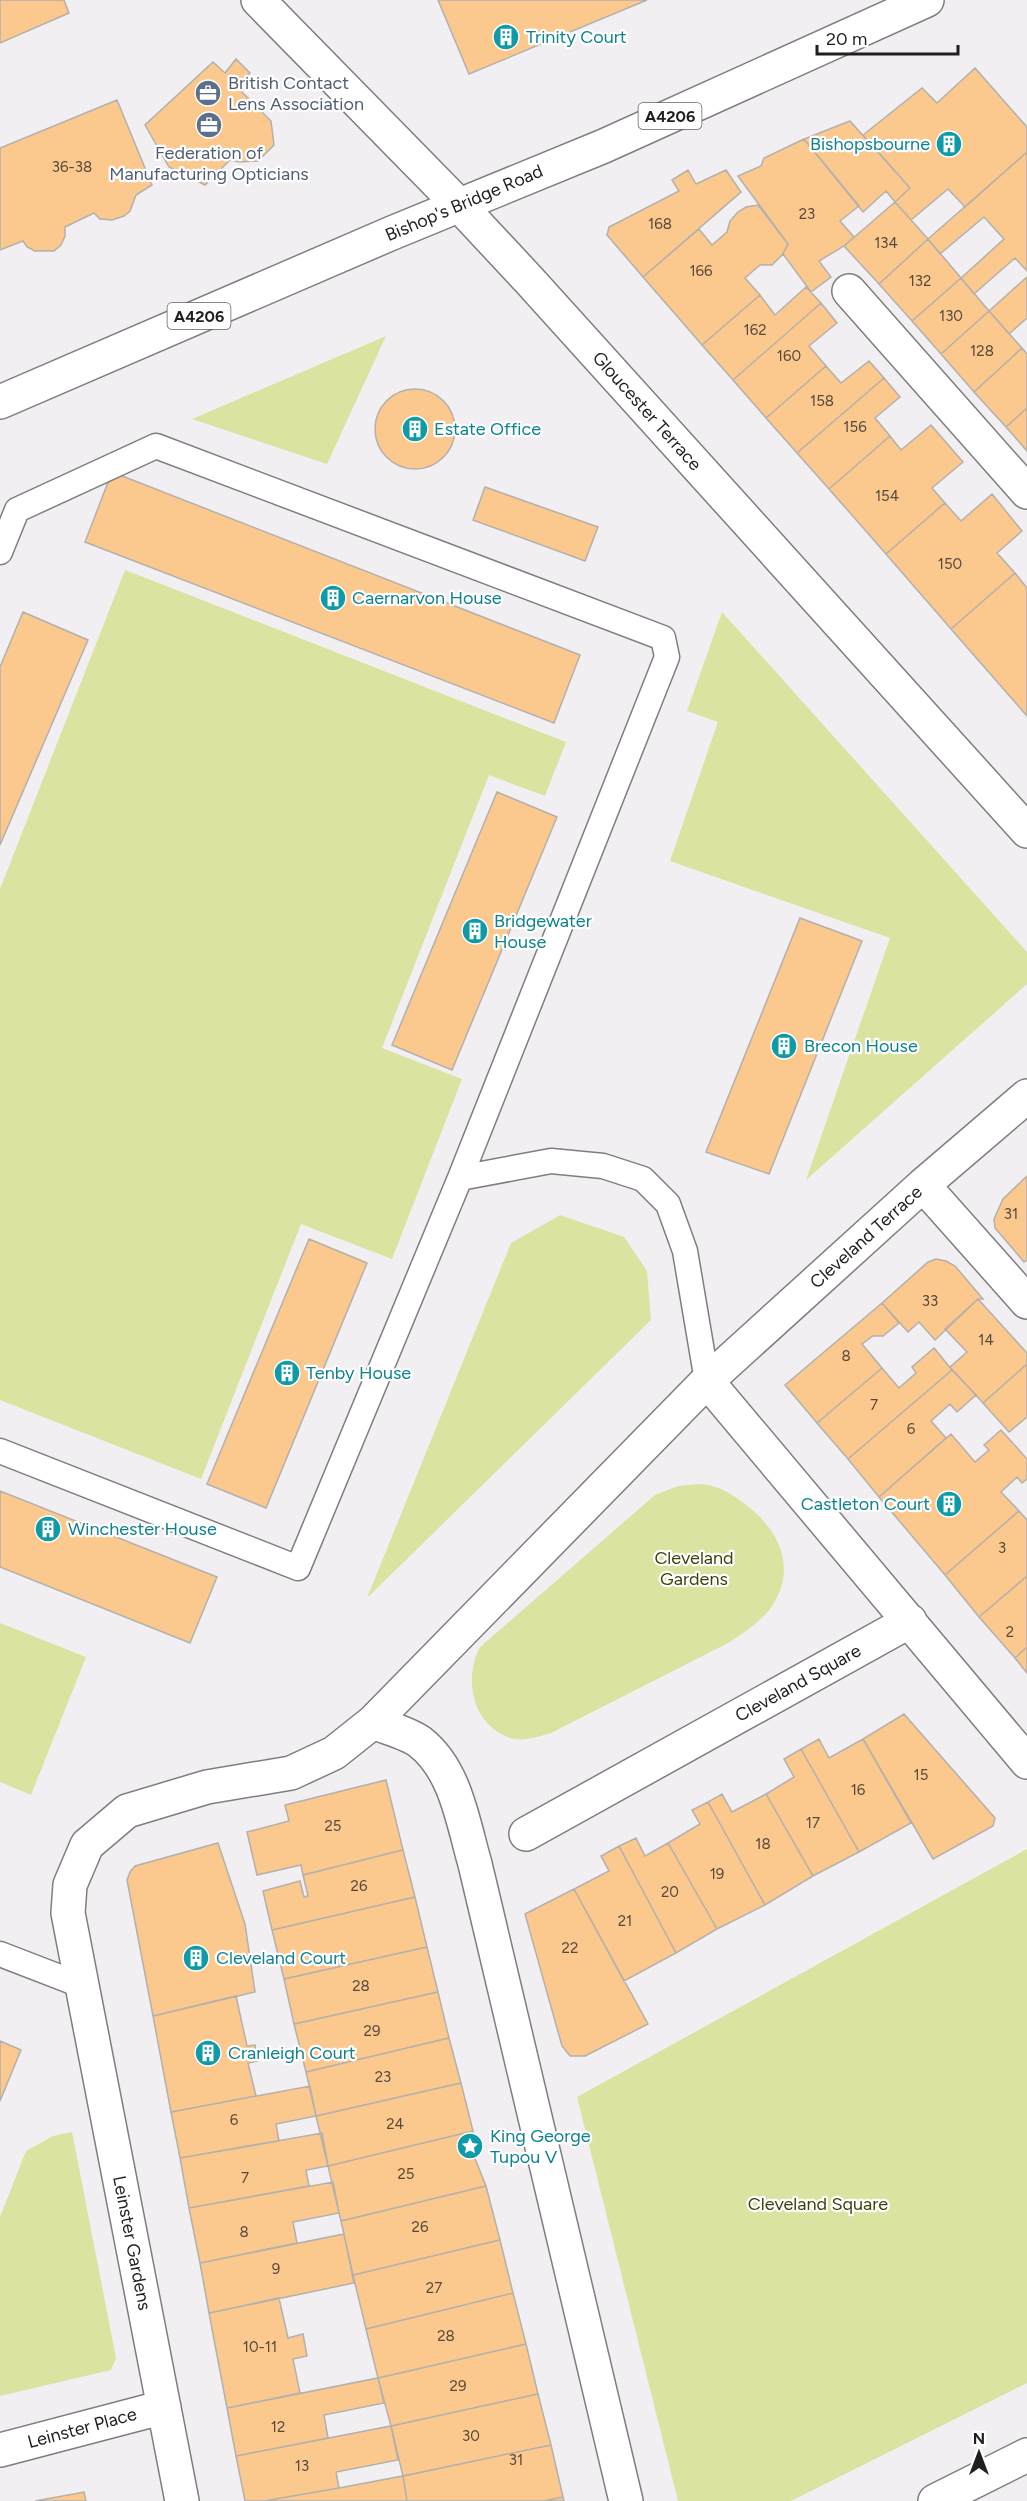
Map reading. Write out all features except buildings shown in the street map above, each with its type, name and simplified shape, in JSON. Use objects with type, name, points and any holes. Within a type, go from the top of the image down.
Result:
[{"type":"street","name":"Bishop's Bridge Road","points":[[2,396],[604,146],[927,0]]},
{"type":"street","name":"Gloucester Terrace","points":[[264,2],[459,205],[1027,831]]},
{"type":"street","points":[[849,291],[1027,492]]},
{"type":"street","name":"Cleveland Terrace","points":[[707,1381],[923,1185],[1027,1096]]},
{"type":"street","points":[[923,1185],[1027,1302]]},
{"type":"street","points":[[83,1986],[68,1913],[70,1885],[87,1845],[127,1811],[207,1787],[291,1773],[334,1753],[373,1722],[707,1381],[1027,1762]]},
{"type":"street","name":"Cleveland Square","points":[[526,1834],[910,1621]]},
{"type":"street","points":[[373,1722],[420,1742],[446,1769],[475,1864],[626,2501]]},
{"type":"street","name":"Leinster Gardens","points":[[83,1986],[182,2501]]},
{"type":"street","name":"Leinster Place","points":[[0,2450],[164,2407]]},
{"type":"street","points":[[935,2501],[1027,2455]]},
{"type":"lane","points":[[0,552],[17,510],[156,446],[663,638],[667,657],[460,1178],[298,1568],[0,1451]]},
{"type":"lane","points":[[460,1178],[551,1161],[603,1166],[643,1179],[668,1204],[685,1251],[707,1381]]},
{"type":"lane","points":[[0,1954],[83,1986]]},
{"type":"green space","points":[[386,336],[327,464],[192,419]]},
{"type":"green space","points":[[125,570],[566,742],[545,796],[489,775],[382,1048],[462,1079],[392,1259],[301,1224],[201,1479],[0,1400],[0,889]]},
{"type":"green space","points":[[722,612],[1027,952],[1027,984],[806,1180],[890,938],[670,861],[718,722],[687,711]]},
{"type":"green space","points":[[560,1215],[624,1237],[647,1271],[651,1320],[367,1598],[511,1243]]},
{"type":"green space","name":"Cleveland Gardens","points":[[700,1484],[721,1489],[738,1499],[761,1518],[777,1541],[782,1553],[783,1579],[772,1606],[763,1617],[730,1642],[551,1733],[528,1739],[514,1739],[500,1734],[489,1725],[475,1702],[472,1688],[472,1674],[480,1647],[655,1495],[678,1486]]},
{"type":"green space","points":[[0,1623],[86,1657],[31,1795],[0,1782]]},
{"type":"green space","name":"Cleveland Square","points":[[1027,1849],[1027,2383],[791,2501],[678,2501],[577,2097]]},
{"type":"green space","points":[[72,2132],[116,2358],[111,2370],[0,2396],[0,2217],[26,2151],[53,2136]]},
{"type":"place","name":"Trinity Court","points":[[506,37]]},
{"type":"place","name":"British Contact Lens Association","points":[[208,93]]},
{"type":"place","name":"Federation of Manufacturing Opticians","points":[[209,125]]},
{"type":"place","name":"Bishopsbourne","points":[[949,144]]},
{"type":"place","name":"Estate Office","points":[[415,429]]},
{"type":"place","name":"Caernarvon House","points":[[333,598]]},
{"type":"place","name":"Bridgewater House","points":[[475,931]]},
{"type":"place","name":"Brecon House","points":[[784,1046]]},
{"type":"place","name":"Tenby House","points":[[287,1373]]},
{"type":"place","name":"Castleton Court","points":[[949,1504]]},
{"type":"place","name":"Winchester House","points":[[48,1529]]},
{"type":"place","name":"Cleveland Court","points":[[196,1958]]},
{"type":"place","name":"Cranleigh Court","points":[[208,2053]]},
{"type":"place","name":"King George Tupou V","points":[[470,2146]]}]
